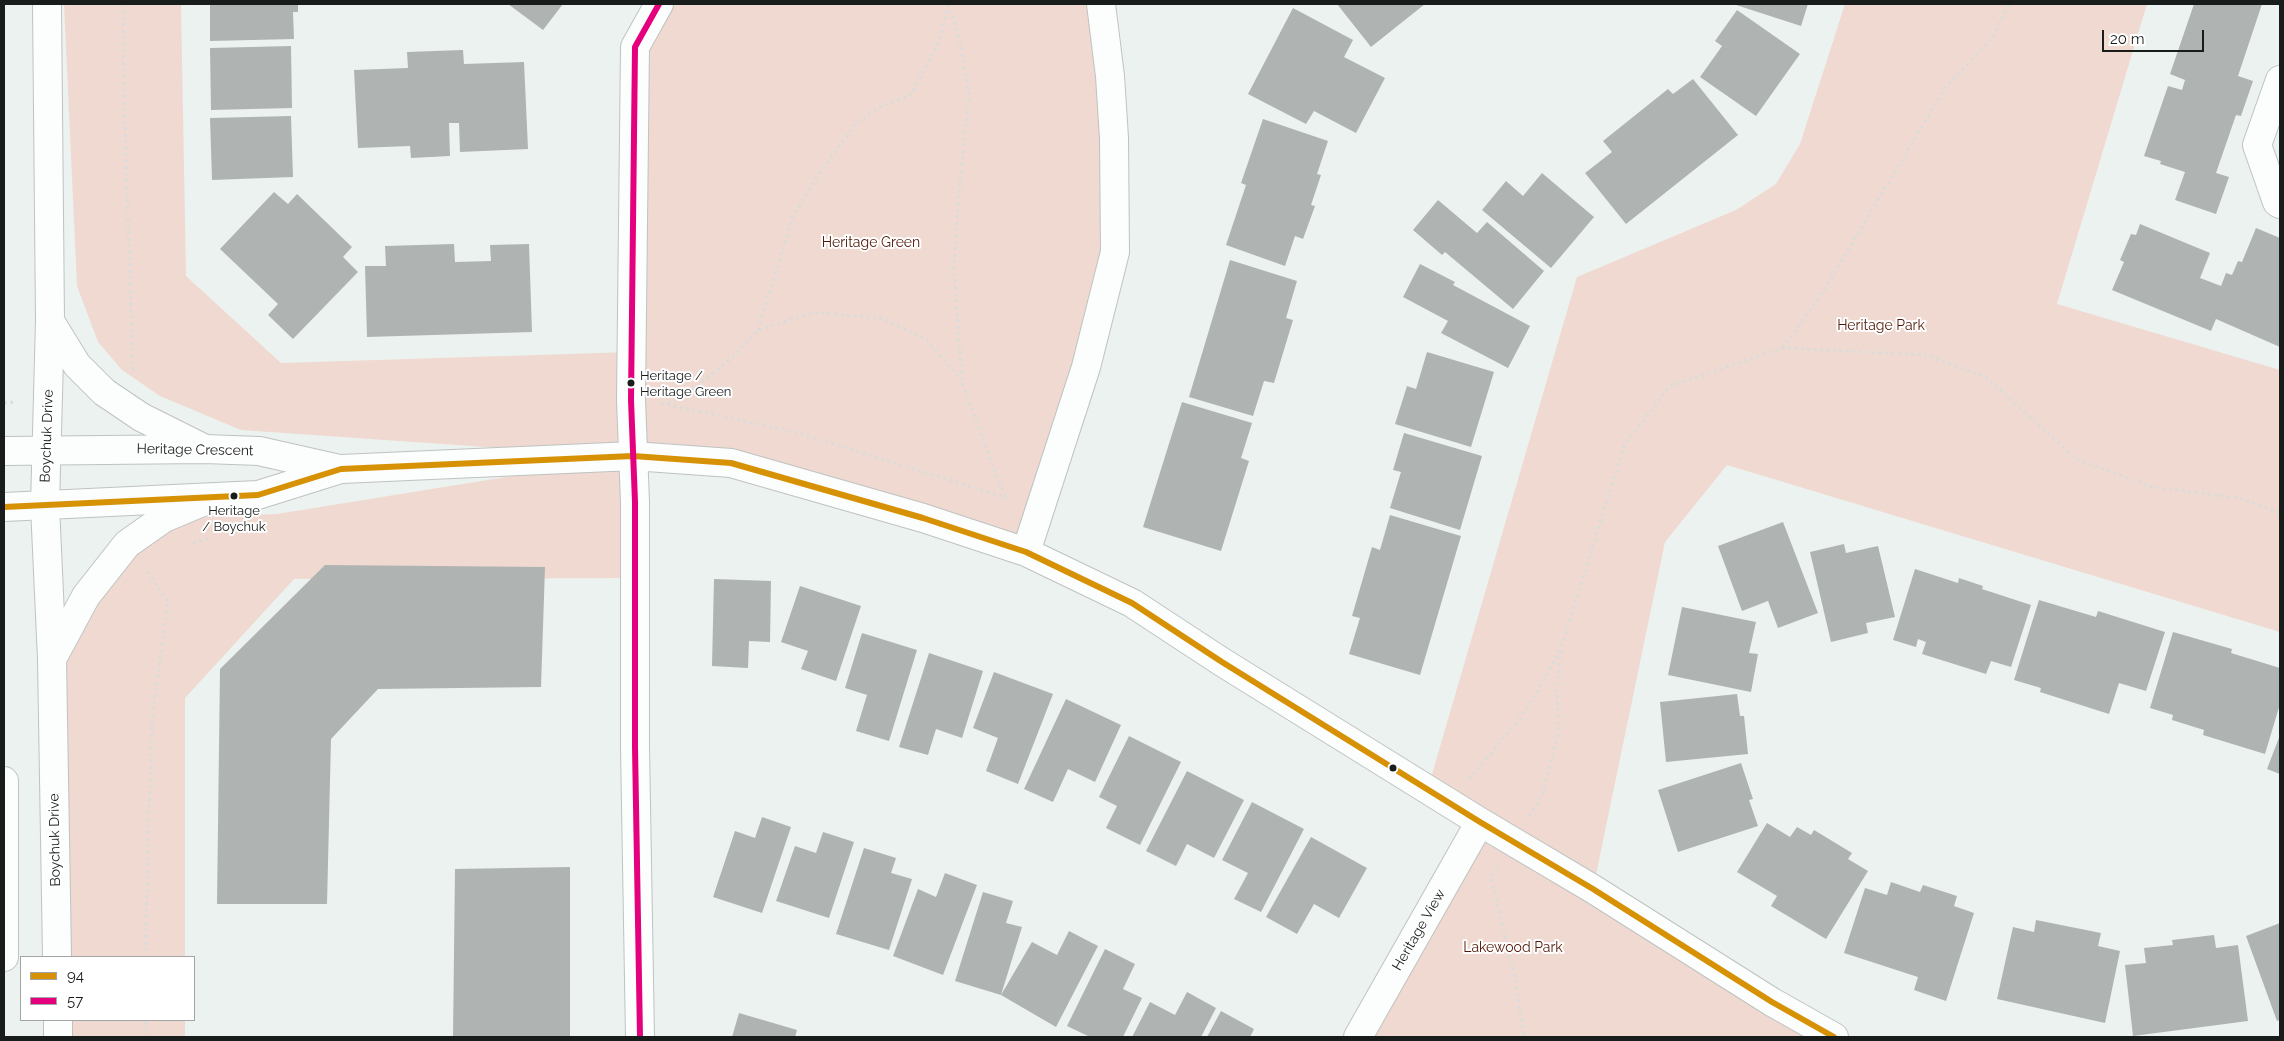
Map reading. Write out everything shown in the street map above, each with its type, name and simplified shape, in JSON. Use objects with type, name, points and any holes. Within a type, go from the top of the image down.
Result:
[{"type":"street","name":"Boychuk Drive","points":[[47,4],[50,321],[45,506],[52,659],[57,956]]},
{"type":"street","points":[[640,1037],[631,400],[635,47],[659,4]]},
{"type":"street","points":[[1026,552],[1086,367],[1115,252],[1114,138],[1110,76],[1101,4]]},
{"type":"street","points":[[2280,80],[2257,146],[2277,202],[2280,204]]},
{"type":"street","points":[[50,321],[77,366],[104,392],[141,416],[206,449]]},
{"type":"street","name":"Heritage Crescent","points":[[4,451],[206,449],[259,451],[341,469]]},
{"type":"street","name":"Heritage Crescent","points":[[4,508],[258,495],[341,469],[633,456],[731,463],[923,518],[1026,552],[1132,603],[1222,662],[1480,822],[1593,889],[1772,1002],[1834,1037]]},
{"type":"street","points":[[52,659],[86,596],[127,544],[164,518],[212,498]]},
{"type":"street","points":[[4,781],[4,957]]},
{"type":"street","name":"Heritage View","points":[[1358,1037],[1480,822]]},
{"type":"street","points":[[58,1021],[58,1037]]},
{"type":"path","points":[[123,4],[123,65],[133,381]]},
{"type":"path","points":[[948,4],[958,33],[969,94],[958,203],[954,268],[962,381],[1006,498],[795,432],[669,403],[696,387],[733,357],[758,330],[792,216],[819,174],[857,122],[883,105],[911,95],[940,40],[948,4]]},
{"type":"path","points":[[1782,348],[1824,290],[1945,88],[1994,35],[2009,4]]},
{"type":"path","points":[[758,330],[814,312],[884,319],[927,340],[962,381]]},
{"type":"path","points":[[1450,803],[1488,754],[1520,720],[1562,645],[1624,446],[1670,386],[1782,348],[1926,355],[1986,377],[2076,459],[2152,487],[2239,498],[2280,513]]},
{"type":"path","points":[[119,553],[140,560],[168,602],[152,718],[145,956]]},
{"type":"path","points":[[144,1021],[144,1037]]},
{"type":"green space","name":"Heritage Green","points":[[64,4],[181,4],[186,276],[281,363],[632,352],[635,47],[659,4],[1101,4],[1115,252],[1023,547],[815,488],[634,456],[635,578],[294,579],[185,698],[185,956],[57,956],[52,659],[164,518],[277,514],[630,457],[241,430],[160,396],[122,370],[98,342],[77,286]]},
{"type":"green space","name":"Heritage Park","points":[[1845,4],[2147,4],[2057,304],[2280,370],[2280,632],[1727,465],[1665,542],[1593,889],[1815,1037],[1364,1037],[1480,823],[1428,788],[1577,277],[1736,210],[1776,184],[1800,144]]},
{"type":"green space","points":[[58,1021],[185,1021],[185,1037],[58,1037]]},
{"type":"building","points":[[210,4],[298,4],[298,12],[293,12],[294,39],[210,41]]},
{"type":"building","points":[[508,4],[563,4],[543,30]]},
{"type":"building","points":[[1337,4],[1425,4],[1371,47]]},
{"type":"building","points":[[1733,4],[1808,4],[1801,26]]},
{"type":"building","points":[[2194,4],[2262,4],[2238,76],[2253,81],[2241,116],[2236,115],[2216,173],[2229,177],[2216,214],[2175,200],[2185,172],[2160,164],[2161,161],[2144,156],[2168,86],[2182,90],[2185,80],[2170,74]]},
{"type":"building","points":[[1293,8],[1353,40],[1344,57],[1385,78],[1356,133],[1314,111],[1306,124],[1248,94]]},
{"type":"building","points":[[1737,10],[1800,54],[1756,116],[1700,77],[1722,46],[1715,41]]},
{"type":"building","points":[[291,46],[292,108],[211,110],[210,48]]},
{"type":"building","points":[[463,50],[464,64],[524,62],[528,149],[460,152],[459,123],[449,123],[450,156],[411,158],[410,146],[358,148],[354,70],[408,68],[407,52]]},
{"type":"building","points":[[1693,79],[1738,135],[1626,224],[1585,173],[1612,152],[1603,141],[1668,89],[1673,94]]},
{"type":"building","points":[[291,116],[293,177],[212,180],[210,118]]},
{"type":"building","points":[[1263,119],[1328,141],[1317,174],[1321,175],[1311,205],[1315,206],[1303,239],[1295,236],[1285,266],[1226,245],[1246,185],[1241,183]]},
{"type":"building","points":[[1542,173],[1594,217],[1551,268],[1482,210],[1506,181],[1523,196]]},
{"type":"building","points":[[274,192],[288,204],[297,194],[352,247],[343,257],[358,272],[293,339],[268,315],[278,304],[220,249]]},
{"type":"building","points":[[1438,200],[1477,233],[1487,222],[1544,271],[1513,309],[1445,252],[1442,255],[1413,230]]},
{"type":"building","points":[[2140,224],[2210,253],[2200,278],[2221,286],[2226,273],[2232,275],[2238,261],[2242,262],[2256,228],[2280,238],[2280,347],[2216,319],[2211,331],[2112,290],[2124,262],[2120,260],[2131,234],[2136,235]]},
{"type":"building","points":[[454,244],[455,262],[491,261],[490,245],[529,244],[532,332],[367,337],[365,266],[386,266],[385,246]]},
{"type":"building","points":[[1230,260],[1297,281],[1286,318],[1293,320],[1274,383],[1264,381],[1253,416],[1189,397]]},
{"type":"building","points":[[1420,264],[1455,282],[1453,285],[1530,326],[1508,368],[1441,333],[1448,321],[1403,297]]},
{"type":"building","points":[[1427,352],[1494,372],[1471,447],[1395,424],[1407,386],[1416,389]]},
{"type":"building","points":[[1182,402],[1252,423],[1241,458],[1249,461],[1221,551],[1143,527]]},
{"type":"building","points":[[1404,433],[1482,456],[1460,530],[1390,508],[1401,472],[1393,470]]},
{"type":"building","points":[[1390,515],[1461,536],[1420,675],[1349,654],[1360,618],[1352,616],[1372,547],[1380,550]]},
{"type":"building","points":[[1783,522],[1818,613],[1778,628],[1768,601],[1742,611],[1718,546]]},
{"type":"building","points":[[1844,544],[1846,553],[1878,546],[1895,617],[1866,623],[1868,633],[1831,642],[1810,552]]},
{"type":"building","points":[[325,565],[545,567],[541,687],[378,689],[331,739],[327,904],[217,904],[220,669]]},
{"type":"building","points":[[1915,569],[1958,583],[1959,578],[1983,586],[1982,589],[2031,605],[2011,667],[1991,661],[1986,674],[1922,654],[1926,642],[1918,639],[1916,647],[1893,640]]},
{"type":"building","points":[[714,579],[771,581],[770,642],[749,641],[748,668],[712,666]]},
{"type":"building","points":[[800,586],[861,606],[836,681],[801,669],[808,651],[781,642]]},
{"type":"building","points":[[2039,600],[2096,617],[2098,611],[2165,632],[2146,691],[2119,683],[2109,714],[2040,692],[2041,688],[2014,680]]},
{"type":"building","points":[[1682,607],[1756,622],[1749,653],[1758,654],[1751,692],[1668,675]]},
{"type":"building","points":[[2173,632],[2232,649],[2231,653],[2280,668],[2280,704],[2265,754],[2203,735],[2204,730],[2172,720],[2173,715],[2150,708]]},
{"type":"building","points":[[862,633],[917,650],[889,741],[856,731],[867,695],[845,688]]},
{"type":"building","points":[[929,653],[983,671],[962,738],[936,729],[928,755],[899,747]]},
{"type":"building","points":[[994,672],[1053,694],[1018,784],[986,771],[998,738],[973,728]]},
{"type":"building","points":[[1737,694],[1740,716],[1744,716],[1748,754],[1666,762],[1660,702]]},
{"type":"building","points":[[1066,699],[1121,725],[1095,782],[1068,769],[1053,802],[1024,789]]},
{"type":"building","points":[[2280,735],[2280,774],[2267,769]]},
{"type":"building","points":[[1129,736],[1181,762],[1140,845],[1106,828],[1117,806],[1099,797]]},
{"type":"building","points":[[1741,763],[1753,799],[1749,800],[1758,826],[1678,852],[1658,790]]},
{"type":"building","points":[[1187,771],[1244,800],[1214,858],[1187,844],[1176,866],[1146,851]]},
{"type":"building","points":[[1252,802],[1304,829],[1261,912],[1234,899],[1248,873],[1222,860]]},
{"type":"building","points":[[762,817],[791,827],[762,913],[713,897],[735,831],[755,838]]},
{"type":"building","points":[[1767,823],[1790,837],[1797,827],[1811,835],[1814,830],[1852,853],[1848,859],[1868,871],[1826,939],[1771,906],[1777,896],[1737,872]]},
{"type":"building","points":[[823,832],[854,842],[829,918],[776,901],[795,846],[816,853]]},
{"type":"building","points":[[1311,837],[1367,868],[1339,918],[1314,904],[1297,934],[1266,917]]},
{"type":"building","points":[[864,848],[896,858],[891,873],[912,879],[889,950],[836,934]]},
{"type":"building","points":[[570,867],[570,1037],[453,1037],[455,869]]},
{"type":"building","points":[[945,873],[977,885],[943,975],[893,956],[918,889],[936,897]]},
{"type":"building","points":[[1891,882],[1920,892],[1923,885],[1957,896],[1954,906],[1974,913],[1946,1001],[1914,990],[1918,977],[1844,953],[1865,888],[1887,895]]},
{"type":"building","points":[[983,892],[1013,901],[1006,923],[1022,927],[1001,995],[955,981]]},
{"type":"building","points":[[2036,920],[2101,933],[2098,946],[2120,951],[2105,1023],[1997,999],[2013,927],[2034,932]]},
{"type":"building","points":[[2280,923],[2280,1020],[2277,1021],[2246,936]]},
{"type":"building","points":[[1069,931],[1098,946],[1056,1027],[1001,995],[1032,942],[1057,955]]},
{"type":"building","points":[[2214,935],[2216,948],[2238,945],[2248,1021],[2133,1036],[2125,965],[2146,963],[2144,948],[2173,945],[2172,940]]},
{"type":"building","points":[[1105,949],[1135,964],[1123,989],[1142,998],[1123,1037],[1090,1037],[1067,1026]]},
{"type":"building","points":[[1187,992],[1216,1008],[1201,1037],[1132,1037],[1150,1002],[1175,1015]]},
{"type":"building","points":[[1221,1011],[1254,1029],[1250,1037],[1207,1037]]},
{"type":"building","points":[[739,1013],[797,1030],[795,1037],[732,1037]]},
{"type":"transit line","name":"57","points":[[640,1037],[635,747],[635,502],[631,400],[635,47],[659,4]]},
{"type":"transit line","name":"94","points":[[4,507],[258,495],[341,469],[633,456],[731,463],[923,518],[1026,552],[1132,603],[1222,662],[1480,822],[1593,889],[1772,1002],[1834,1037]]},
{"type":"place","name":"Heritage / Heritage Green","points":[[631,383]]},
{"type":"place","name":"Heritage / Boychuk","points":[[234,496]]},
{"type":"park label","name":"Lakewood Park","points":[[1513,948]]}]
